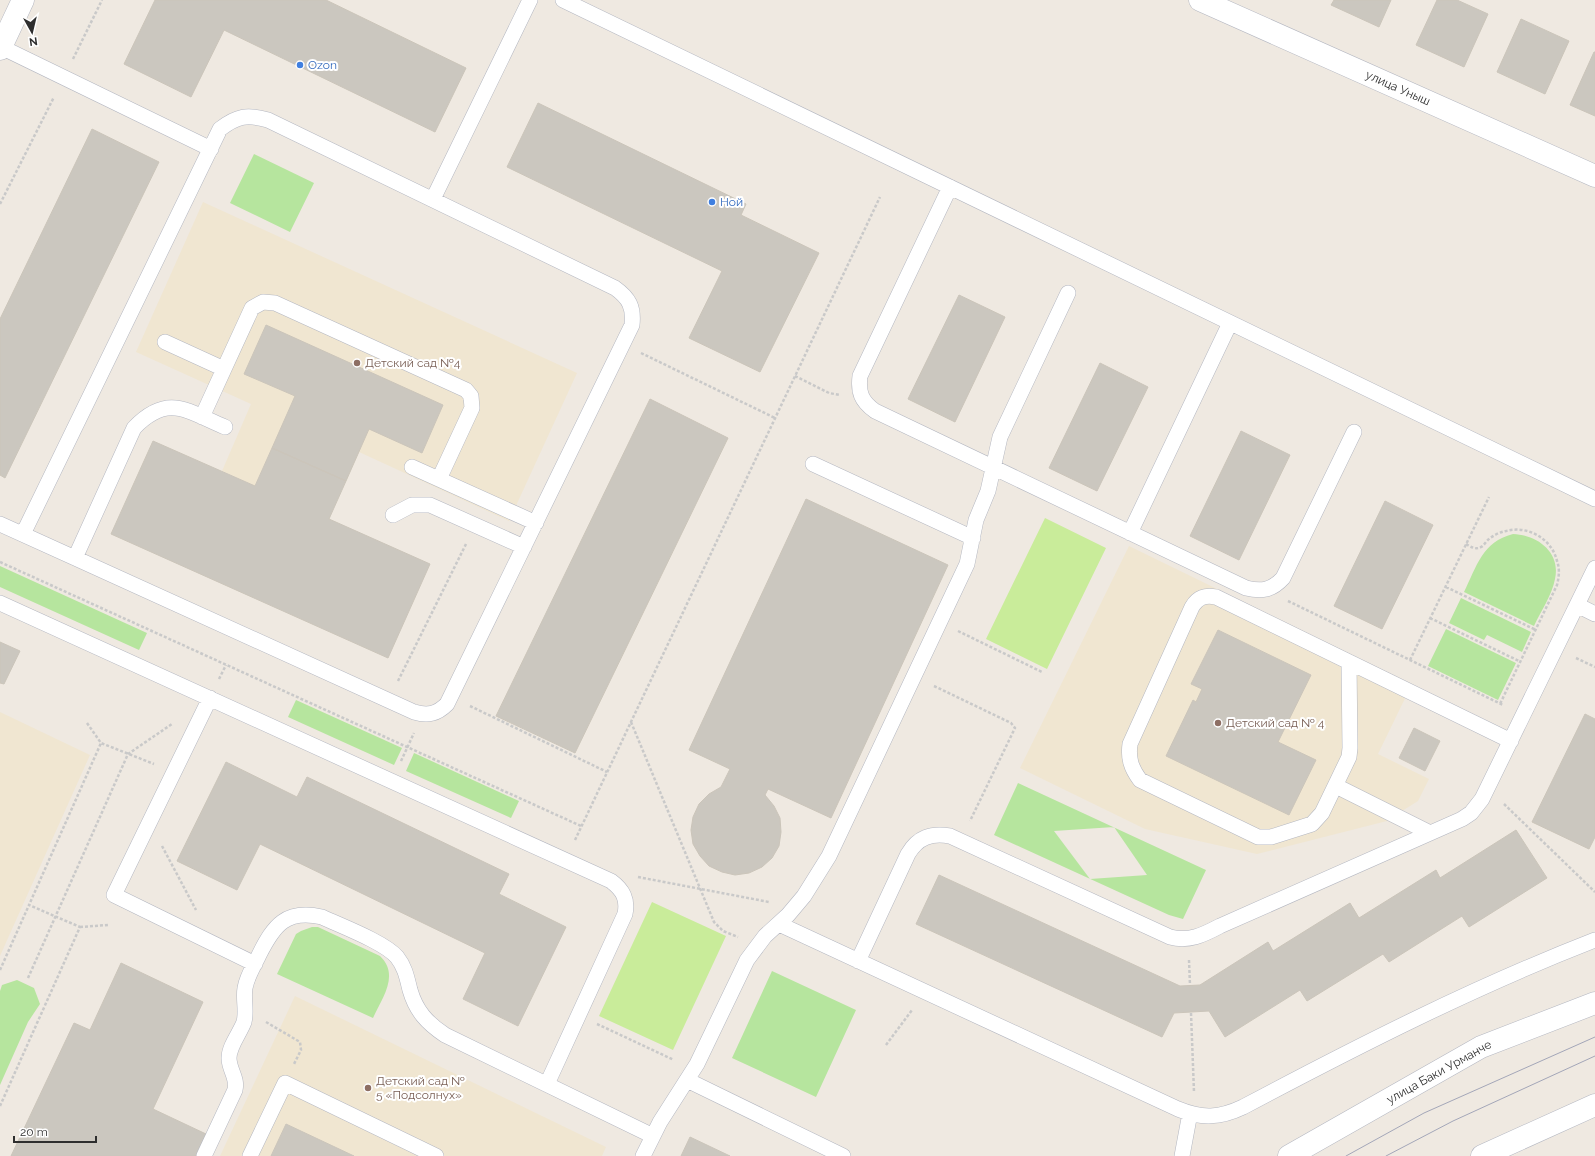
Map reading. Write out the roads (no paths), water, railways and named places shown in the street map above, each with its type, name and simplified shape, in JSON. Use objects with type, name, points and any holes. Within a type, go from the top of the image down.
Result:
[{"type":"street","points":[[0,48],[24,0]]},
{"type":"street","name":"улица Уныш","points":[[1200,0],[1595,176]]},
{"type":"street","name":"улица Баки Урманче","points":[[1289,1156],[1480,1047],[1595,1002]]},
{"type":"street","points":[[1482,1156],[1595,1105]]},
{"type":"lane","points":[[433,200],[530,0]]},
{"type":"lane","points":[[563,0],[1595,499]]},
{"type":"lane","points":[[0,48],[210,149]]},
{"type":"lane","points":[[0,524],[388,700],[422,714],[430,714],[442,709],[448,704],[632,325],[634,314],[631,305],[625,295],[615,288],[268,120],[253,116],[241,117],[230,121],[220,129],[23,534]]},
{"type":"lane","points":[[950,187],[860,376],[859,388],[861,397],[874,411],[1246,588],[1258,591],[1272,588],[1283,578],[1354,432]]},
{"type":"lane","points":[[643,1156],[666,1112],[691,1075],[746,960],[756,946],[795,907],[815,880],[829,856],[967,564],[976,520],[988,491],[1004,428],[1068,293]]},
{"type":"lane","points":[[202,417],[252,308],[263,302],[275,303],[466,390],[470,396],[472,408],[439,479]]},
{"type":"lane","points":[[1130,533],[1230,323]]},
{"type":"lane","points":[[165,342],[224,369]]},
{"type":"lane","points":[[75,558],[134,428],[145,417],[168,407],[180,407],[225,428]]},
{"type":"lane","points":[[813,464],[973,538]]},
{"type":"lane","points":[[412,466],[536,523]]},
{"type":"lane","points":[[393,515],[407,506],[425,504],[524,547]]},
{"type":"lane","points":[[858,961],[913,846],[928,836],[938,834],[950,836],[1170,937],[1182,939],[1206,934],[1233,920],[1462,819],[1478,806],[1488,788],[1595,568]]},
{"type":"lane","points":[[1349,662],[1350,748],[1347,763],[1322,813],[1312,824],[1271,838],[1263,838],[1140,780],[1134,772],[1129,754],[1130,744],[1192,607],[1202,597],[1208,596],[1216,597],[1511,741]]},
{"type":"lane","points":[[0,603],[611,881],[620,888],[627,904],[626,914],[546,1084]]},
{"type":"lane","points":[[1577,605],[1595,614]]},
{"type":"lane","points":[[210,698],[114,895],[255,964]]},
{"type":"lane","points":[[1336,786],[1430,833]]},
{"type":"lane","points":[[204,1156],[235,1090],[236,1081],[229,1062],[229,1053],[244,1022],[246,986],[255,964],[269,934],[277,924],[297,915],[310,914],[322,917],[390,949],[403,965],[414,1003],[430,1025],[445,1035],[653,1136]]},
{"type":"lane","points":[[779,924],[1192,1114],[1221,1116],[1237,1110],[1422,1015],[1518,972],[1595,940]]},
{"type":"lane","points":[[691,1075],[843,1156]]},
{"type":"lane","points":[[250,1156],[285,1083],[436,1156]]},
{"type":"lane","points":[[1182,1156],[1192,1114]]},
{"type":"tram line","points":[[1346,1156],[1424,1113],[1595,1037]]},
{"type":"tram line","points":[[1386,1156],[1453,1121],[1595,1056]]},
{"type":"place","name":"Ozon","points":[[300,65]]},
{"type":"place","name":"Ной","points":[[712,202]]},
{"type":"place","name":"Детский сад №4","points":[[357,363]]},
{"type":"place","name":"Детский сад № 4","points":[[1218,723]]},
{"type":"place","name":"Детский сад № 5 «Подсолнух»","points":[[368,1088]]}]
